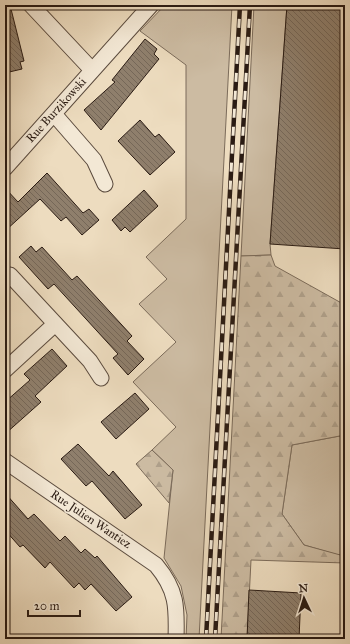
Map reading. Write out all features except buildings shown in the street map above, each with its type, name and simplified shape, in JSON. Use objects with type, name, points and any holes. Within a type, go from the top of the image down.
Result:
[{"type":"street","points":[[31,5],[92,70]]},
{"type":"street","name":"Rue Burzikowski","points":[[5,168],[151,5]]},
{"type":"street","points":[[54,114],[94,160],[104,184]]},
{"type":"street","points":[[10,275],[90,361],[101,378]]},
{"type":"street","points":[[5,370],[55,324]]},
{"type":"street","name":"Rue Julien Wantiez","points":[[5,461],[156,565],[171,585],[176,600],[176,639]]},
{"type":"green space","points":[[165,5],[232,5],[199,639],[186,639],[187,615],[181,586],[164,558],[173,470],[152,450],[176,427],[133,382],[176,342],[139,304],[167,279],[146,257],[186,219],[186,65],[140,31]]},
{"type":"green space","points":[[254,5],[287,5],[270,244],[271,255],[241,256]]},
{"type":"green space","points":[[271,255],[275,266],[345,305],[345,435],[292,445],[282,514],[304,545],[344,556],[345,563],[251,560],[247,639],[221,639],[241,256]]},
{"type":"green space","points":[[345,435],[345,557],[304,545],[282,514],[292,445]]},
{"type":"green space","points":[[152,450],[173,470],[169,503],[136,464]]},
{"type":"railway","points":[[206,639],[240,5]]},
{"type":"railway","points":[[215,639],[250,5]]}]
